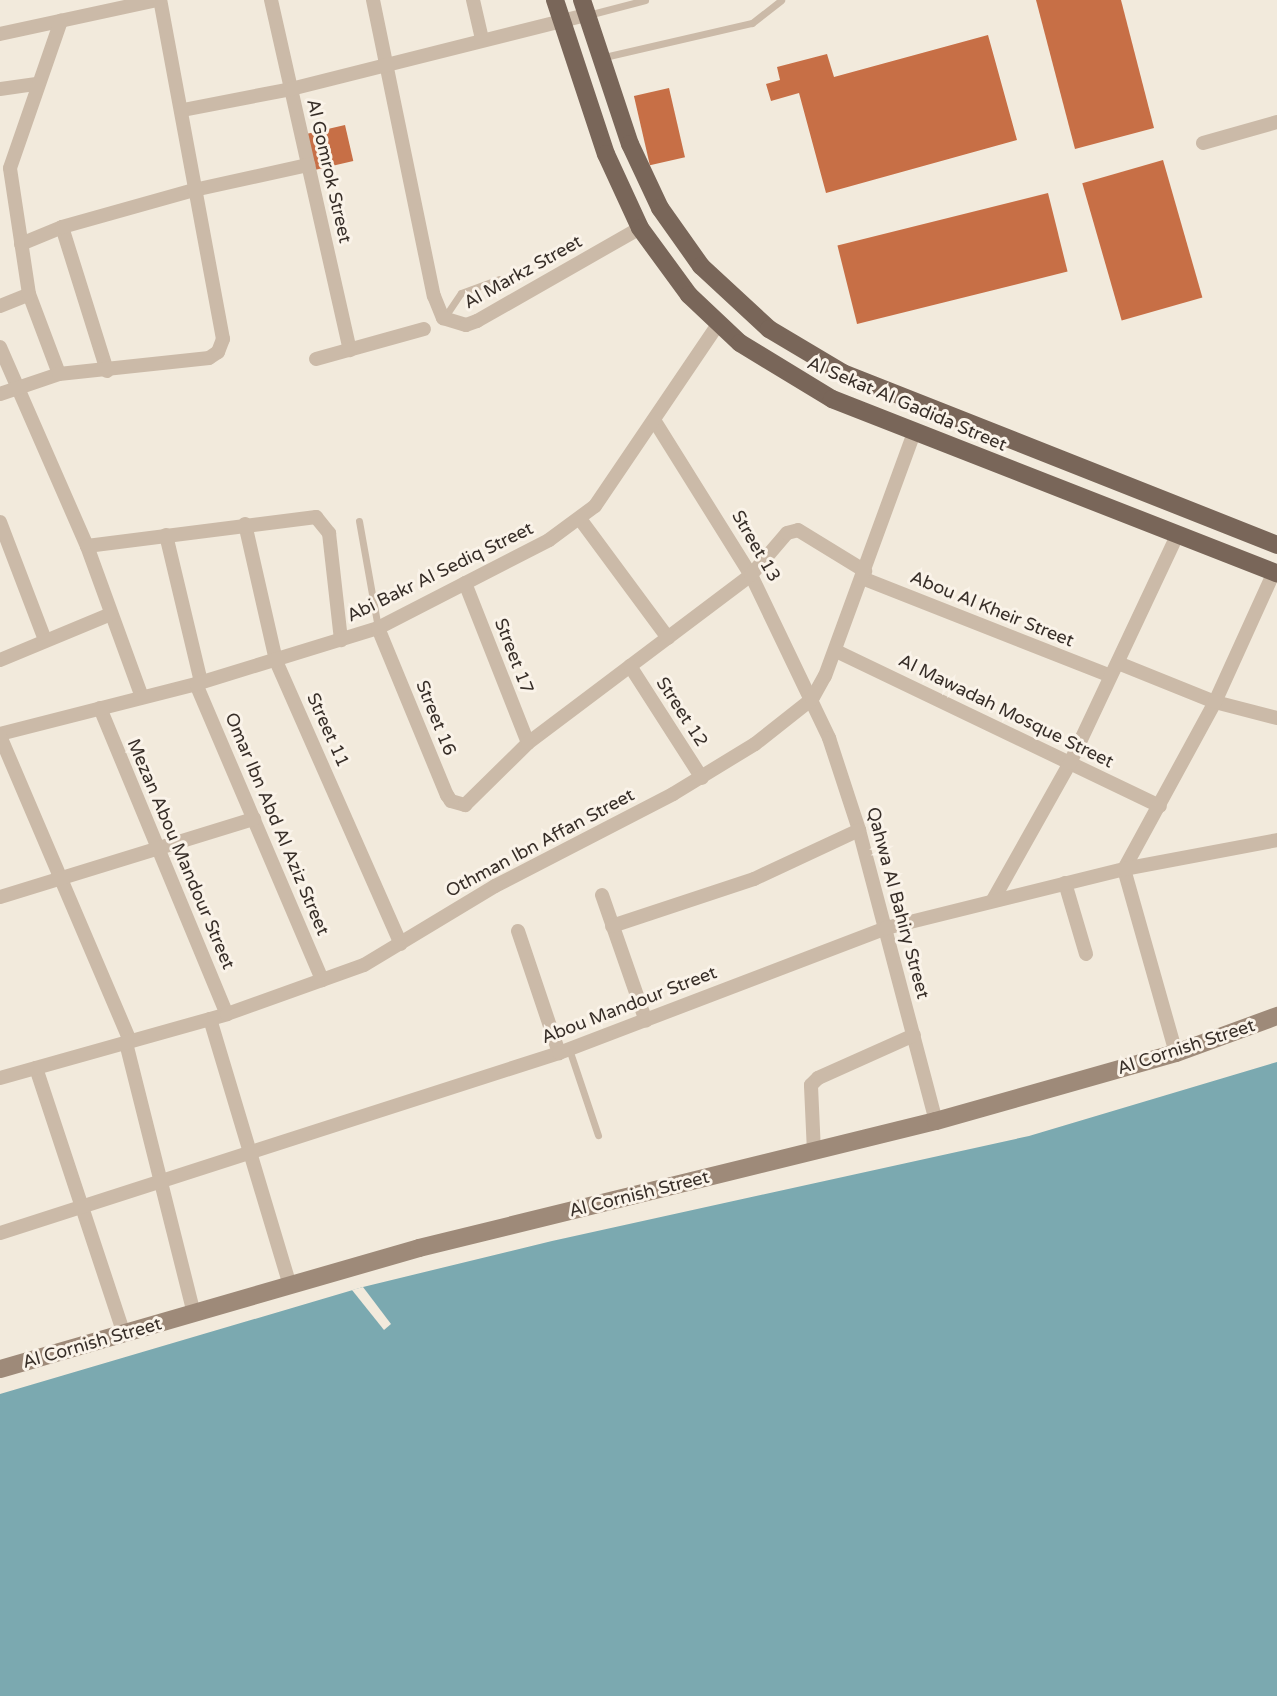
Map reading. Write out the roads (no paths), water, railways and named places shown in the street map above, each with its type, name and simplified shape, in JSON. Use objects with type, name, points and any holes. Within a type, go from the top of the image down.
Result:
[{"type":"main road","name":"Al Sekat Al Gadida Street","points":[[555,0],[606,154],[640,228],[680,284],[718,324],[809,387],[914,433],[1275,573]]},
{"type":"main road","name":"Al Sekat Al Gadida Street","points":[[584,8],[630,144],[660,208],[701,266],[769,329],[843,373],[1277,545]]},
{"type":"main road","name":"Al Cornish Street","points":[[0,1369],[419,1248],[936,1121],[1176,1053],[1277,1016]]},
{"type":"street","points":[[0,34],[121,4],[159,0],[183,110],[194,190],[223,339],[218,352],[209,358],[107,371],[59,374],[0,394]]},
{"type":"street","name":"Al Gomrok Street","points":[[271,0],[350,350]]},
{"type":"street","name":"Al Markz Street","points":[[373,0],[384,66],[434,296],[443,318],[466,325],[477,321],[640,228]]},
{"type":"street","points":[[473,0],[482,39]]},
{"type":"street","points":[[183,110],[291,89],[384,66],[561,20],[584,8]]},
{"type":"street","points":[[59,374],[29,294],[5,169],[61,21]]},
{"type":"street","points":[[0,89],[35,84]]},
{"type":"street","points":[[1203,143],[1277,122]]},
{"type":"street","points":[[21,244],[62,227],[194,190],[309,165]]},
{"type":"street","points":[[62,227],[107,371]]},
{"type":"street","points":[[0,306],[29,294]]},
{"type":"street","name":"Abi Bakr Al Sediq Street","points":[[0,735],[276,661],[378,628],[580,519],[607,490],[718,324]]},
{"type":"street","points":[[316,359],[424,329]]},
{"type":"street","points":[[0,347],[87,546],[142,697]]},
{"type":"street","name":"Street 13","points":[[654,420],[751,575],[812,699]]},
{"type":"street","name":"Othman Ibn Affan Street","points":[[0,1078],[211,1019],[322,980],[401,944],[495,886],[702,778],[755,744],[812,699],[836,651],[914,433]]},
{"type":"street","points":[[87,546],[309,515],[322,520],[329,533],[341,640]]},
{"type":"street","points":[[580,519],[668,638]]},
{"type":"street","points":[[0,522],[45,640]]},
{"type":"street","name":"Street 11","points":[[245,524],[276,661],[401,944]]},
{"type":"street","name":"Abou Al Kheir Street","points":[[751,575],[792,530],[864,574],[1108,675]]},
{"type":"street","name":"Omar Ibn Abd Al Aziz Street","points":[[166,535],[198,683],[322,980]]},
{"type":"street","points":[[993,900],[1070,763],[1108,675],[1118,663],[1177,536]]},
{"type":"street","points":[[1176,1053],[1124,869],[1215,702],[1275,573]]},
{"type":"street","points":[[528,743],[751,575]]},
{"type":"street","name":"Street 17","points":[[465,583],[528,743]]},
{"type":"street","points":[[0,660],[111,614]]},
{"type":"street","name":"Street 16","points":[[378,628],[447,795],[458,805],[472,802],[528,743]]},
{"type":"street","name":"Al Mawadah Mosque Street","points":[[836,651],[1160,806]]},
{"type":"street","points":[[1118,663],[1215,702],[1277,718]]},
{"type":"street","name":"Street 12","points":[[631,666],[702,778]]},
{"type":"street","name":"Qahwa Al Bahiry Street","points":[[812,699],[859,830],[936,1121]]},
{"type":"street","name":"Mezan Abou Mandour Street","points":[[100,708],[156,849],[227,1014]]},
{"type":"street","points":[[0,735],[128,1042],[194,1313]]},
{"type":"street","points":[[0,897],[254,819]]},
{"type":"street","points":[[612,926],[754,879],[859,830]]},
{"type":"street","name":"Abou Mandour Street","points":[[0,1233],[564,1051],[886,928],[1124,869],[1277,840]]},
{"type":"street","points":[[1065,883],[1086,954]]},
{"type":"street","points":[[602,895],[646,1021]]},
{"type":"street","points":[[518,931],[564,1051]]},
{"type":"street","points":[[211,1019],[290,1285]]},
{"type":"street","points":[[814,1152],[811,1086],[818,1078],[915,1035]]},
{"type":"street","points":[[36,1068],[124,1334]]},
{"type":"lane","points":[[584,8],[645,0]]},
{"type":"lane","points":[[600,58],[752,23],[779,1]]},
{"type":"lane","points":[[443,318],[461,293],[499,279]]},
{"type":"lane","points":[[359,522],[378,628]]},
{"type":"lane","points":[[564,1051],[598,1135]]},
{"type":"water","points":[[1277,1062],[1277,1696],[0,1696],[0,1394],[363,1287],[552,1241],[1029,1136]]}]
